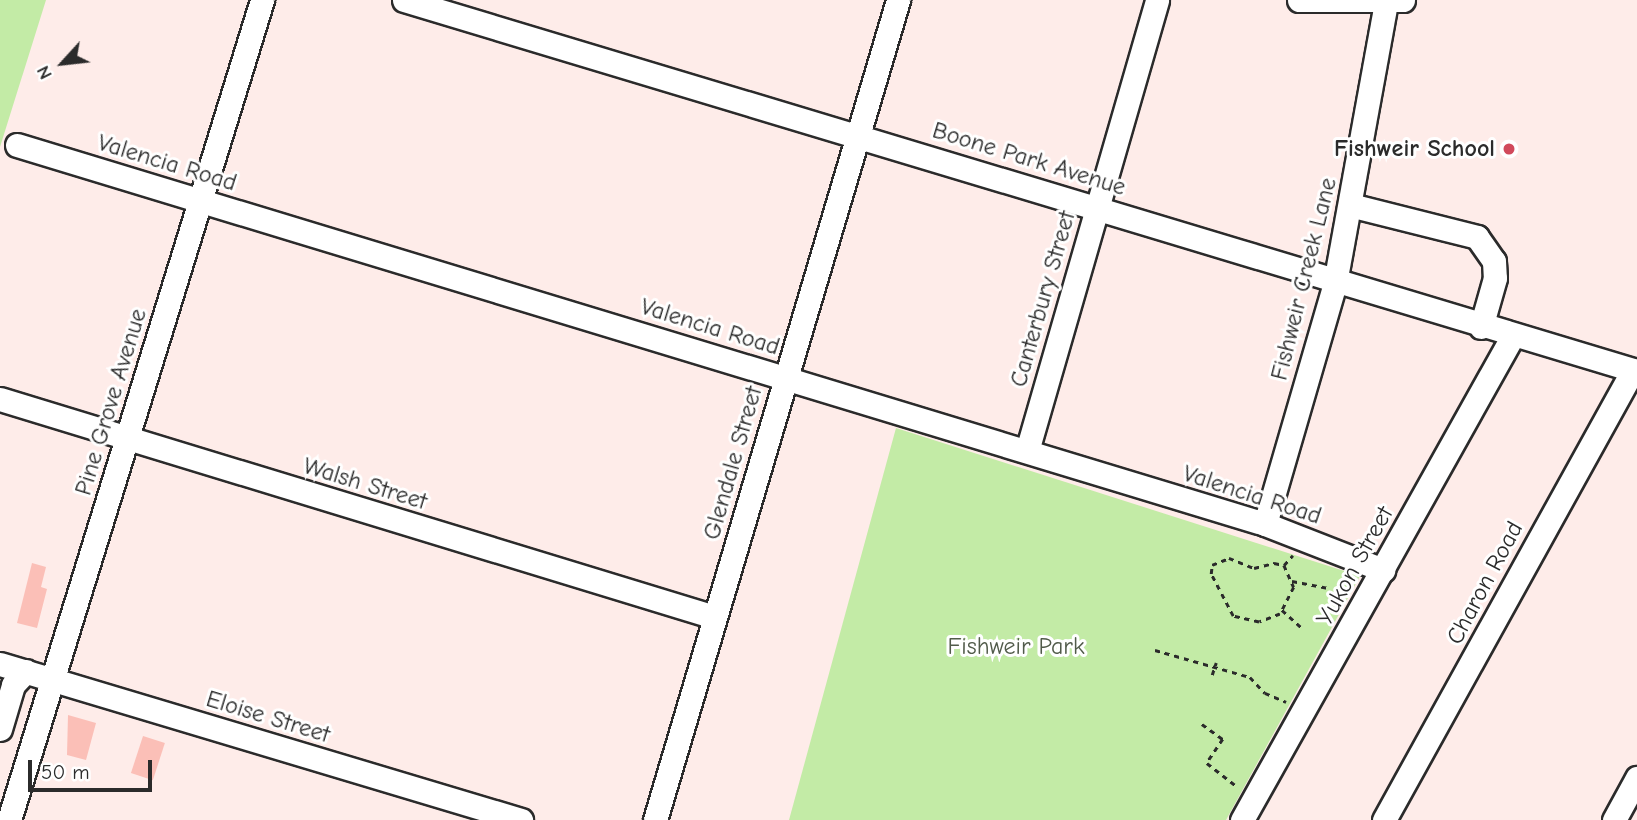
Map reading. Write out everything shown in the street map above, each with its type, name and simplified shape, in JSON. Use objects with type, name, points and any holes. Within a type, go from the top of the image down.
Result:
[{"type":"street","name":"Pine Grove Avenue","points":[[9,820],[8,794],[54,679],[261,0]]},
{"type":"street","name":"Boone Park Avenue","points":[[404,0],[1097,207],[1512,337],[1635,371]]},
{"type":"street","name":"Glendale Street","points":[[655,820],[898,0]]},
{"type":"street","name":"Canterbury Street","points":[[1027,451],[1157,0]]},
{"type":"street","points":[[1298,0],[1395,1]]},
{"type":"street","name":"Fishweir Creek Lane","points":[[1265,524],[1335,283],[1395,1]]},
{"type":"street","name":"Valencia Road","points":[[17,145],[1265,524],[1383,570]]},
{"type":"street","points":[[1350,205],[1476,237],[1494,261],[1495,278],[1481,327]]},
{"type":"street","name":"Yukon Street","points":[[1242,820],[1512,337]]},
{"type":"street","name":"Charon Road","points":[[1384,820],[1635,371]]},
{"type":"street","name":"Walsh Street","points":[[0,399],[715,617]]},
{"type":"street","name":"Eloise Street","points":[[0,664],[521,820]]},
{"type":"street","points":[[0,729],[13,685],[26,671]]},
{"type":"street","points":[[1614,820],[1637,778]]},
{"type":"path","points":[[1284,565],[1294,554]]},
{"type":"path","points":[[1219,559],[1254,568],[1273,562],[1284,565],[1292,581],[1282,610],[1259,622],[1233,616],[1211,574],[1212,565],[1219,559]]},
{"type":"path","points":[[1292,581],[1328,588]]},
{"type":"path","points":[[1282,610],[1303,629]]},
{"type":"path","points":[[1156,650],[1216,665],[1250,677],[1265,693]]},
{"type":"path","points":[[1212,675],[1216,665]]},
{"type":"path","points":[[1202,724],[1223,739],[1207,763],[1228,782]]},
{"type":"green space","points":[[0,0],[46,0],[0,147]]},
{"type":"green space","name":"Fishweir Park","points":[[896,428],[1360,576],[1226,820],[789,820]]},
{"type":"building","points":[[32,563],[46,567],[41,587],[47,589],[37,628],[17,623]]},
{"type":"building","points":[[68,715],[96,723],[86,760],[67,755]]},
{"type":"building","points":[[143,736],[165,743],[153,780],[131,773]]},
{"type":"place","name":"Fishweir School","points":[[1509,149]]}]
